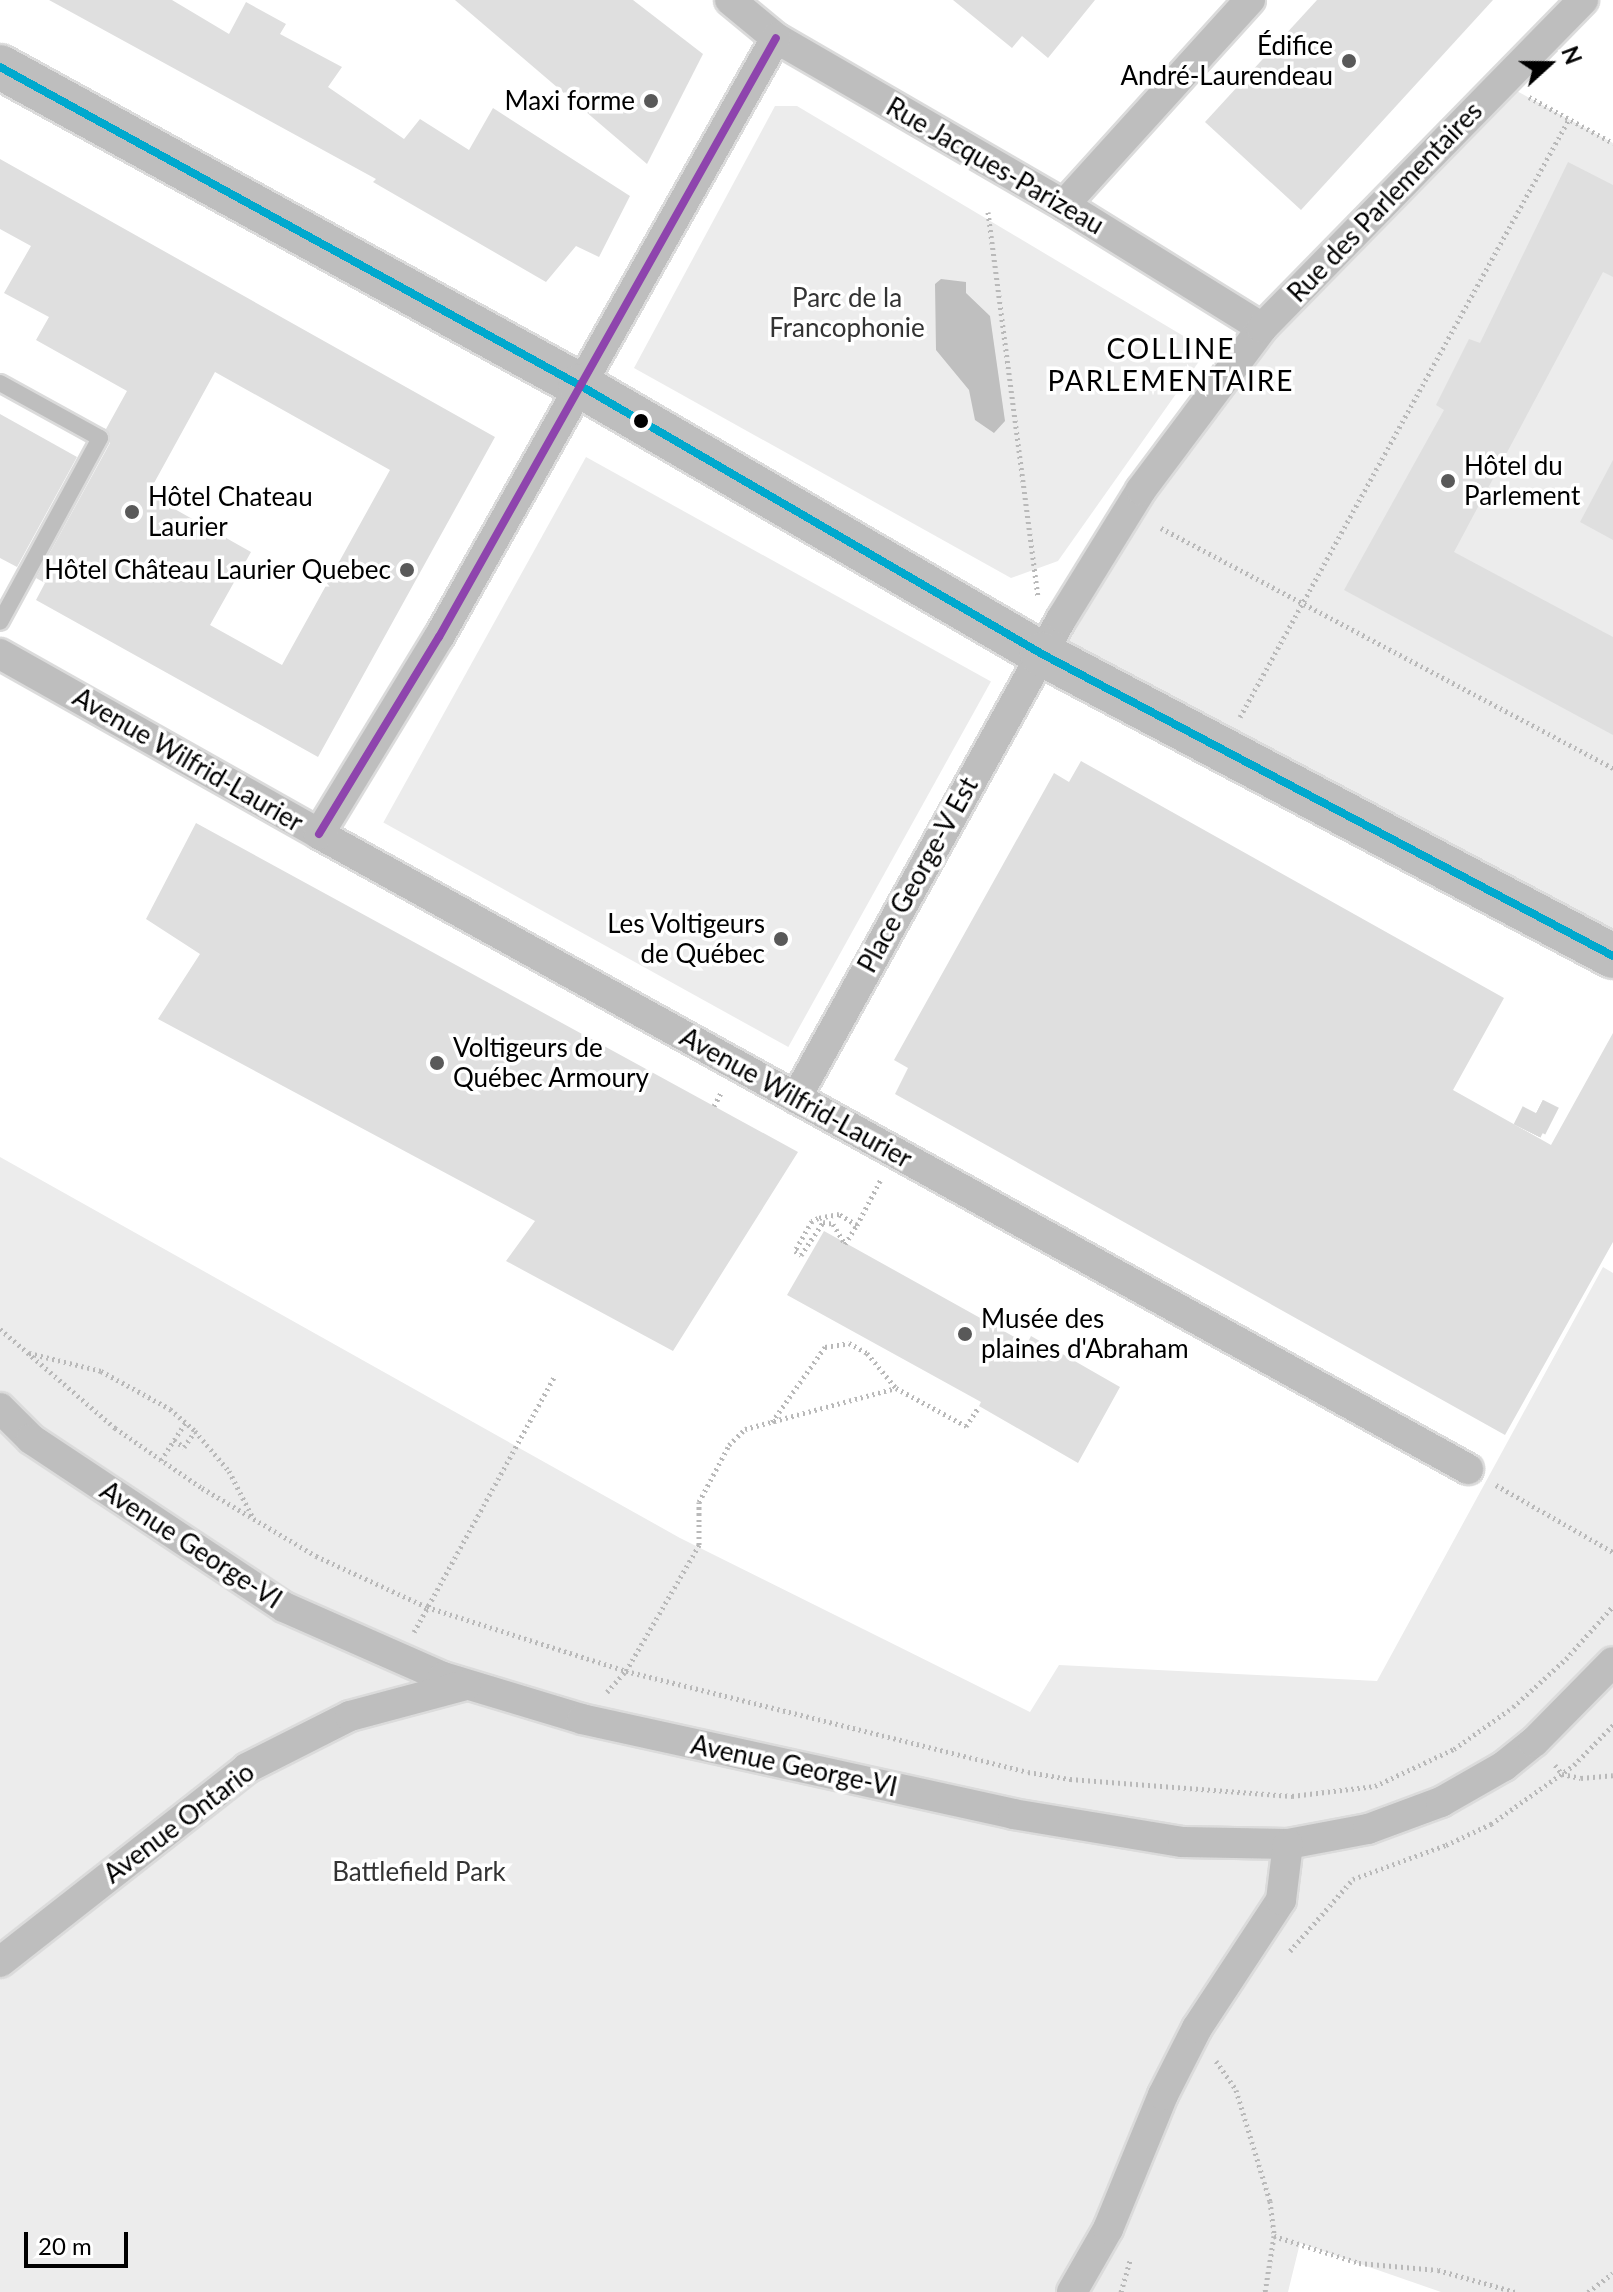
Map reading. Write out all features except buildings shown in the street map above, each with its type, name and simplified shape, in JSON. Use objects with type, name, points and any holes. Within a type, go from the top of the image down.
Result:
[{"type":"main road","points":[[0,67],[581,386],[1042,654],[1613,956]]},
{"type":"street","name":"Rue Jacques-Parizeau","points":[[730,0],[776,38],[1064,205],[1262,328]]},
{"type":"street","points":[[1064,205],[1250,0]]},
{"type":"street","name":"Rue des Parlementaires","points":[[1042,654],[1141,490],[1262,328],[1583,0]]},
{"type":"street","points":[[319,834],[439,637],[776,38]]},
{"type":"street","name":"Avenue Wilfrid-Laurier","points":[[0,654],[895,1154],[1468,1469]]},
{"type":"street","name":"Place George-V Est","points":[[796,1098],[1042,654]]},
{"type":"street","name":"Avenue George-VI","points":[[0,1408],[31,1439],[284,1607],[399,1660],[466,1685],[582,1719],[1013,1814],[1183,1842],[1288,1844],[1368,1829],[1441,1802],[1504,1766],[1534,1742],[1613,1662]]},
{"type":"street","name":"Avenue Ontario","points":[[0,1962],[247,1768],[350,1716],[466,1685]]},
{"type":"street","points":[[1090,2292],[1108,2229],[1159,2104],[1197,2028],[1281,1900],[1288,1844]]},
{"type":"street","points":[[1072,2292],[1108,2229]]},
{"type":"lane","points":[[0,383],[100,438],[0,622]]},
{"type":"path","points":[[1502,83],[1613,143]]},
{"type":"path","points":[[1221,749],[1569,119]]},
{"type":"path","points":[[988,212],[1040,605]]},
{"type":"path","points":[[1161,528],[1613,768]]},
{"type":"path","points":[[857,1225],[839,1214],[818,1218],[812,1221],[795,1251],[801,1255],[823,1222],[833,1224],[845,1244],[857,1225],[895,1154]]},
{"type":"path","points":[[0,1329],[115,1428],[161,1460],[316,1556],[427,1607],[626,1671],[1028,1772],[1195,1790],[1325,1795],[1375,1786],[1454,1749],[1513,1707],[1566,1659],[1613,1606]]},
{"type":"path","points":[[772,1422],[825,1347],[849,1343],[860,1345],[896,1388],[966,1426],[978,1408]]},
{"type":"path","points":[[28,1353],[101,1371],[146,1393],[186,1422],[229,1471],[253,1518]]},
{"type":"path","points":[[399,1660],[554,1377]]},
{"type":"path","points":[[582,1719],[626,1671],[699,1545],[699,1502],[729,1445],[745,1429],[896,1388]]},
{"type":"path","points":[[161,1460],[186,1422]]},
{"type":"path","points":[[174,1440],[184,1447],[195,1431]]},
{"type":"path","points":[[1468,1469],[1613,1552]]},
{"type":"path","points":[[1285,1958],[1353,1879],[1446,1845],[1491,1824],[1562,1774],[1613,1725]]},
{"type":"path","points":[[1562,1774],[1581,1778],[1613,1775]]},
{"type":"path","points":[[1208,2075],[1223,2048]]},
{"type":"path","points":[[1215,2060],[1236,2090],[1270,2201],[1274,2236],[1265,2292]]},
{"type":"path","points":[[1274,2236],[1359,2263],[1438,2270],[1515,2292]]},
{"type":"path","points":[[1121,2292],[1133,2252]]},
{"type":"path","points":[[1588,2292],[1613,2273]]},
{"type":"green space","points":[[1502,83],[1613,143],[1613,956],[1042,654],[1262,328]]},
{"type":"green space","name":"Parc de la Francophonie","points":[[775,106],[797,106],[1207,350],[1058,561],[1011,578],[634,368]]},
{"type":"green space","points":[[586,457],[991,681],[788,1047],[383,823]]},
{"type":"green space","name":"Battlefield Park","points":[[0,1157],[680,1538],[1030,1712],[1059,1665],[1377,1681],[1603,1267],[1613,1273],[1613,2292],[1441,2292],[1300,2243],[1288,2292],[0,2292]]},
{"type":"shaded area","points":[[941,279],[966,282],[966,293],[990,316],[1005,421],[994,433],[975,420],[969,390],[936,350],[935,284]]},
{"type":"tunnel","points":[[1527,1131],[1536,1113],[1552,1121]]},
{"type":"transit line","points":[[319,834],[439,637],[776,38]]},
{"type":"transit line","points":[[0,67],[581,386],[1042,654],[1613,956]]},
{"type":"place","name":"Édifice André-Laurendeau","points":[[1349,61]]},
{"type":"place","name":"Maxi forme","points":[[651,101]]},
{"type":"place","name":"Hôtel du Parlement","points":[[1448,481]]},
{"type":"place","name":"Hôtel Chateau Laurier","points":[[132,512]]},
{"type":"place","name":"Hôtel Château Laurier Quebec","points":[[407,570]]},
{"type":"place","name":"Les Voltigeurs de Québec","points":[[781,939]]},
{"type":"place","name":"Voltigeurs de Québec Armoury","points":[[437,1063]]},
{"type":"place","name":"Musée des plaines d'Abraham","points":[[965,1334]]},
{"type":"district","name":"COLLINE PARLEMENTAIRE","points":[[1171,364]]}]
